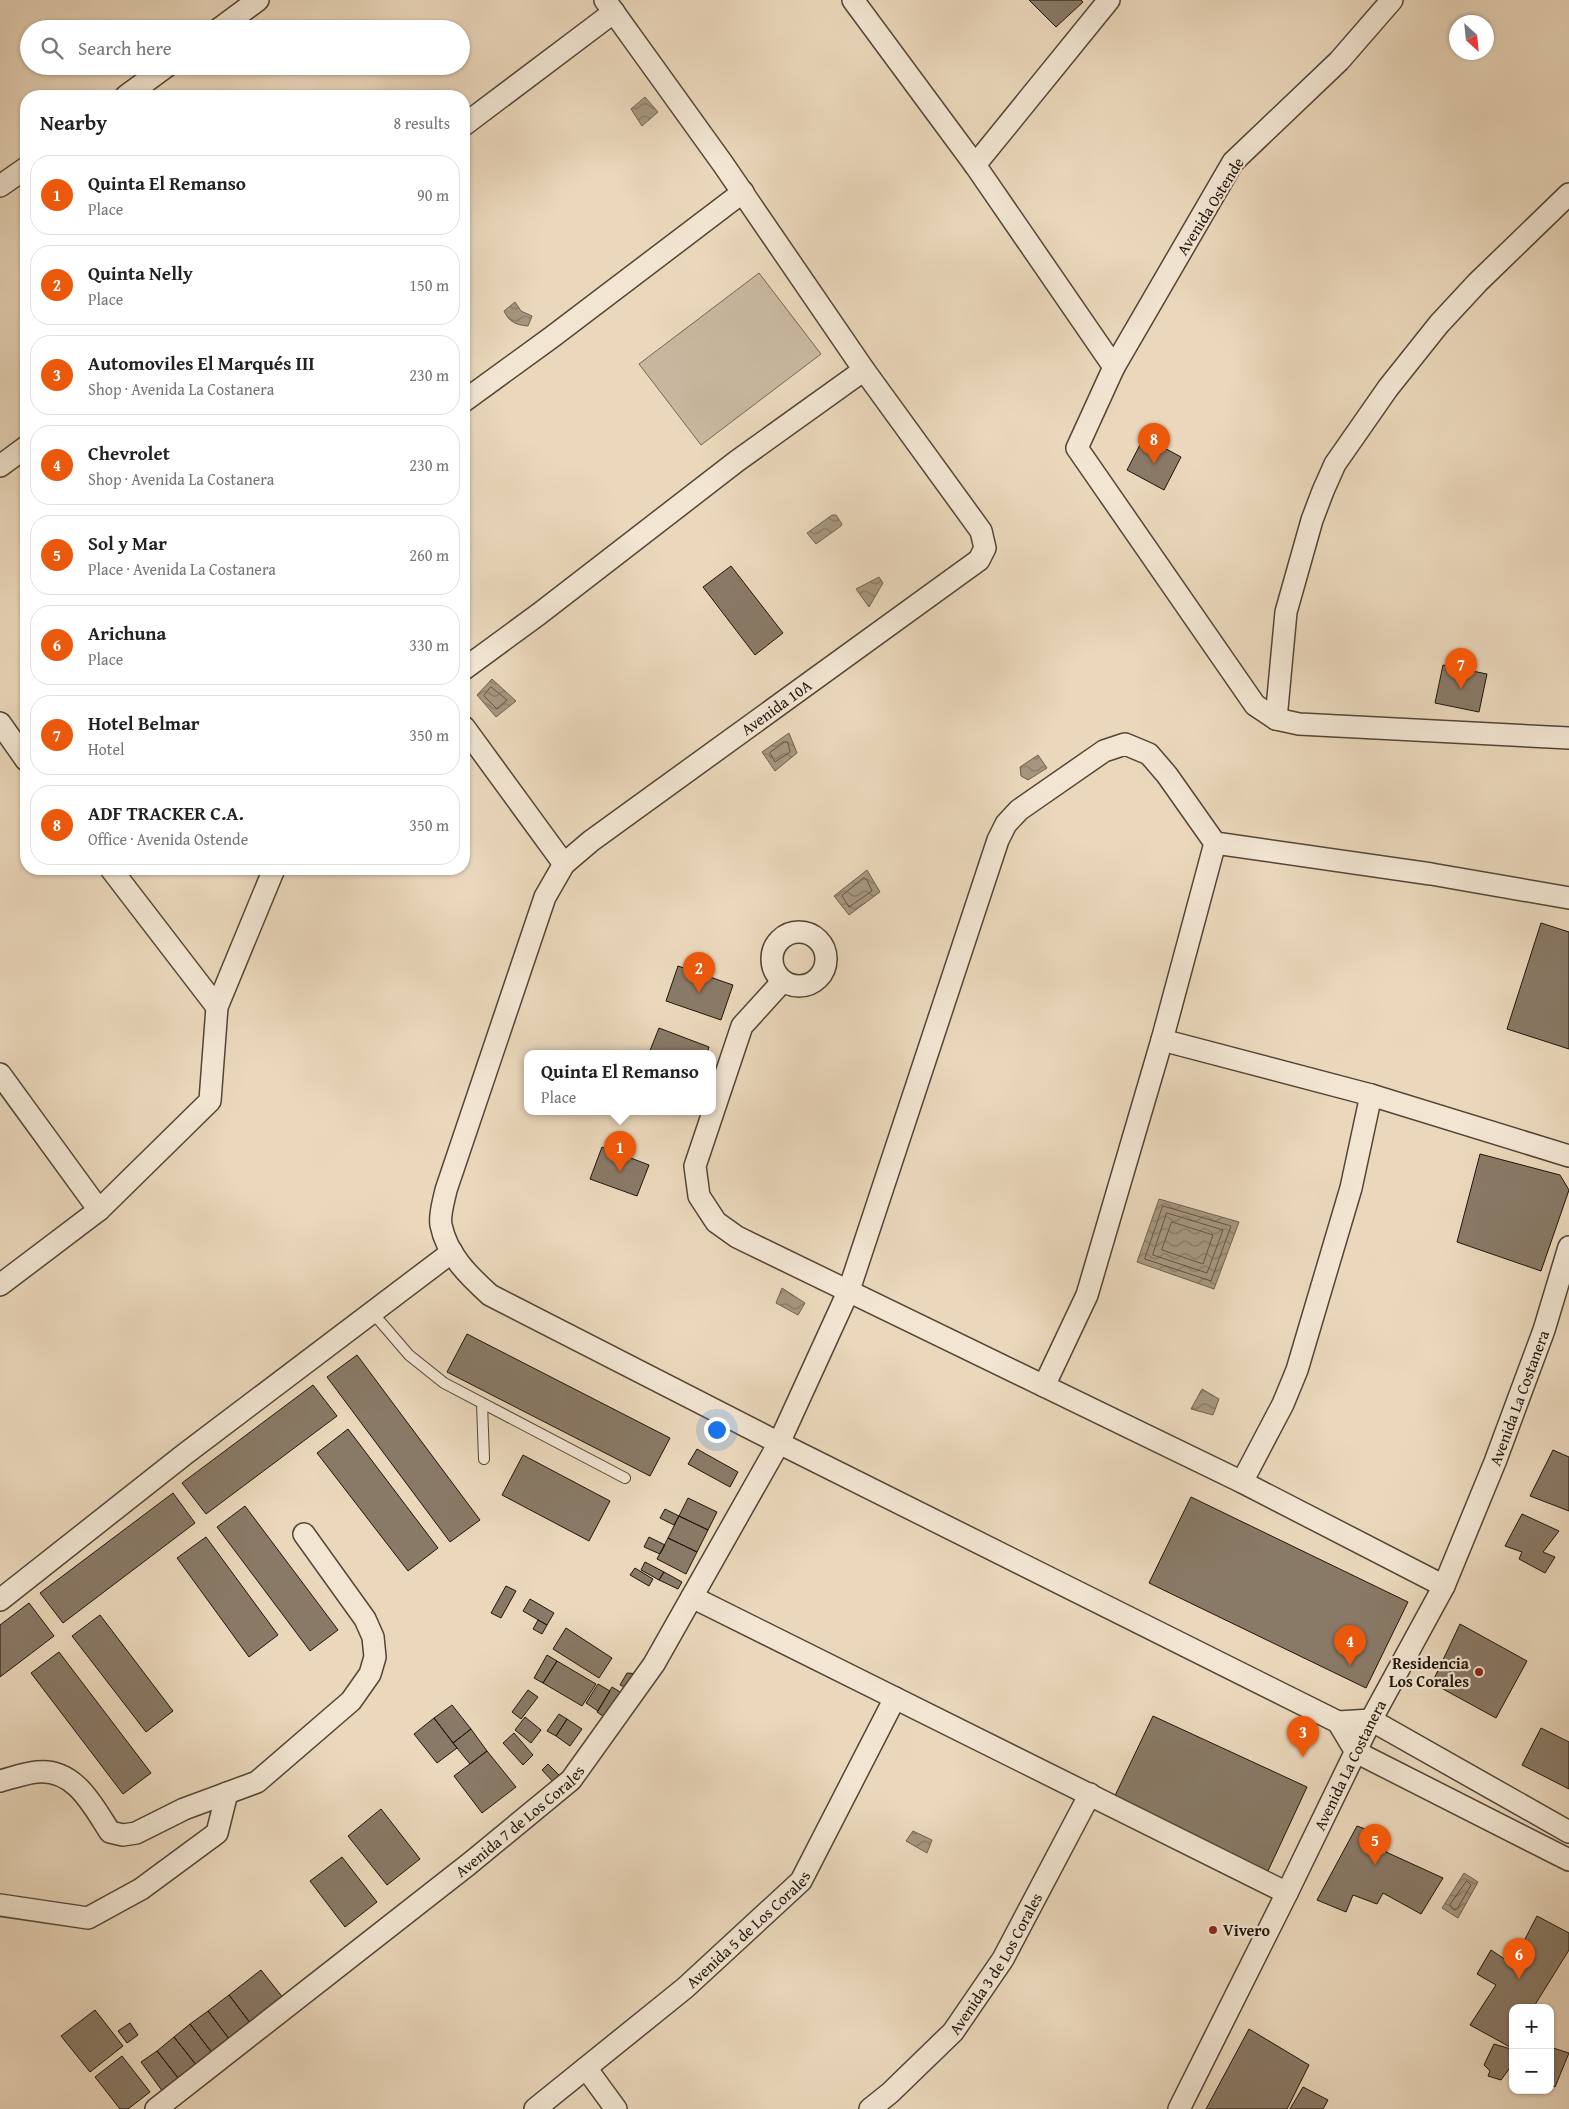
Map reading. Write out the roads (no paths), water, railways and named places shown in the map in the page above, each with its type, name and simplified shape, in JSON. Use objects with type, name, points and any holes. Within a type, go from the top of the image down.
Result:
[{"type":"street","points":[[231,20],[258,0]]},
{"type":"street","points":[[853,0],[975,165],[1114,367]]},
{"type":"street","points":[[975,165],[1109,0]]},
{"type":"street","name":"Avenida Ostende","points":[[1276,719],[1255,705],[1077,448],[1114,367],[1233,162],[1339,61],[1392,0]]},
{"type":"street","points":[[470,121],[610,6],[743,192],[864,370],[737,461],[539,614],[470,665]]},
{"type":"street","points":[[134,90],[155,75]]},
{"type":"street","points":[[0,186],[20,172]]},
{"type":"street","points":[[470,397],[743,192]]},
{"type":"street","points":[[1569,194],[1478,282],[1439,324],[1388,388],[1336,464],[1312,520],[1286,612],[1276,719],[1300,724],[1569,738]]},
{"type":"street","name":"Avenida 10A","points":[[864,370],[981,531],[985,548],[979,560],[591,841],[564,864],[545,897],[446,1190],[440,1224],[452,1252],[465,1273],[490,1296],[779,1443],[1338,1722]]},
{"type":"street","points":[[0,466],[20,451]]},
{"type":"street","points":[[0,723],[20,751]]},
{"type":"street","points":[[470,735],[564,864]]},
{"type":"street","name":"Avenida 7 de Los Corales","points":[[156,2109],[469,1864],[572,1780],[654,1664],[779,1443],[849,1290],[998,840],[1006,824],[1019,810],[1104,751],[1125,744],[1149,754],[1167,774],[1215,843]]},
{"type":"street","points":[[1044,1386],[1087,1295],[1162,1040],[1215,843],[1431,874],[1569,898]]},
{"type":"street","points":[[116,875],[217,1008]]},
{"type":"street","points":[[0,1285],[99,1210],[210,1101],[217,1008],[272,875]]},
{"type":"street","points":[[716,1103],[742,1026],[782,982]]},
{"type":"street","points":[[1162,1040],[1371,1096],[1569,1156]]},
{"type":"street","points":[[0,1074],[99,1210]]},
{"type":"street","points":[[1242,1482],[1283,1404],[1297,1370],[1351,1188],[1371,1096]]},
{"type":"street","points":[[712,1115],[695,1166],[699,1196],[716,1222],[737,1237],[1242,1482],[1444,1586]]},
{"type":"street","name":"Avenida La Costanera","points":[[1179,2109],[1371,1720],[1444,1586],[1496,1462],[1544,1330],[1569,1247]]},
{"type":"street","points":[[0,1600],[185,1454],[452,1252]]},
{"type":"street","points":[[0,1781],[39,1772],[61,1775],[82,1790],[110,1832],[123,1835],[136,1833],[184,1809],[257,1782],[351,1702],[370,1674],[375,1657],[373,1638],[365,1619],[304,1534]]},
{"type":"street","points":[[692,1597],[1287,1893]]},
{"type":"street","name":"Avenida 5 de Los Corales","points":[[535,2109],[685,1988],[802,1881],[895,1698]]},
{"type":"street","points":[[1569,1832],[1371,1720],[1338,1722],[1356,1752],[1569,1860]]},
{"type":"street","points":[[0,1905],[88,1918],[141,1889],[218,1833],[227,1793]]},
{"type":"street","name":"Avenida 3 de Los Corales","points":[[870,2109],[890,2093],[953,2032],[1003,1959],[1090,1794]]},
{"type":"street","points":[[586,2068],[616,2109]]},
{"type":"lane","points":[[372,1312],[409,1355],[444,1383],[625,1478]]},
{"type":"lane","points":[[482,1403],[484,1459]]},
{"type":"water","points":[[645,97],[658,112],[642,126],[631,109]]},
{"type":"water","points":[[515,302],[521,311],[532,316],[528,326],[513,322],[506,315],[504,311]]},
{"type":"water","points":[[832,515],[836,515],[842,524],[841,526],[816,544],[807,533]]},
{"type":"water","points":[[879,577],[883,583],[869,607],[856,589]]},
{"type":"water","points":[[492,679],[516,701],[496,717],[477,695]]},
{"type":"water","points":[[789,733],[797,753],[775,771],[762,752]]},
{"type":"water","points":[[1038,755],[1047,768],[1028,780],[1021,776],[1020,767]]},
{"type":"water","points":[[867,870],[880,892],[849,915],[834,896]]},
{"type":"water","points":[[1159,1199],[1239,1222],[1214,1289],[1137,1262]]},
{"type":"water","points":[[782,1288],[805,1303],[798,1315],[776,1303]]},
{"type":"water","points":[[1202,1389],[1219,1399],[1213,1415],[1191,1409]]},
{"type":"water","points":[[913,1831],[932,1840],[927,1853],[906,1841]]},
{"type":"water","points":[[1464,1873],[1478,1882],[1458,1918],[1442,1908]]},
{"type":"place","name":"ADF TRACKER C.A.","points":[[1154,464]]},
{"type":"place","name":"Hotel Belmar","points":[[1461,689]]},
{"type":"place","name":"Quinta Nelly","points":[[699,993]]},
{"type":"place","name":"Quinta El Remanso","points":[[620,1172]]},
{"type":"place","name":"Chevrolet","points":[[1350,1666]]},
{"type":"place","name":"Residencia Los Corales","points":[[1479,1672]]},
{"type":"place","name":"Automoviles El Marqués III","points":[[1303,1757]]},
{"type":"place","name":"Sol y Mar","points":[[1375,1865]]},
{"type":"place","name":"Vivero","points":[[1213,1930]]},
{"type":"place","name":"Arichuna","points":[[1519,1979]]}]
